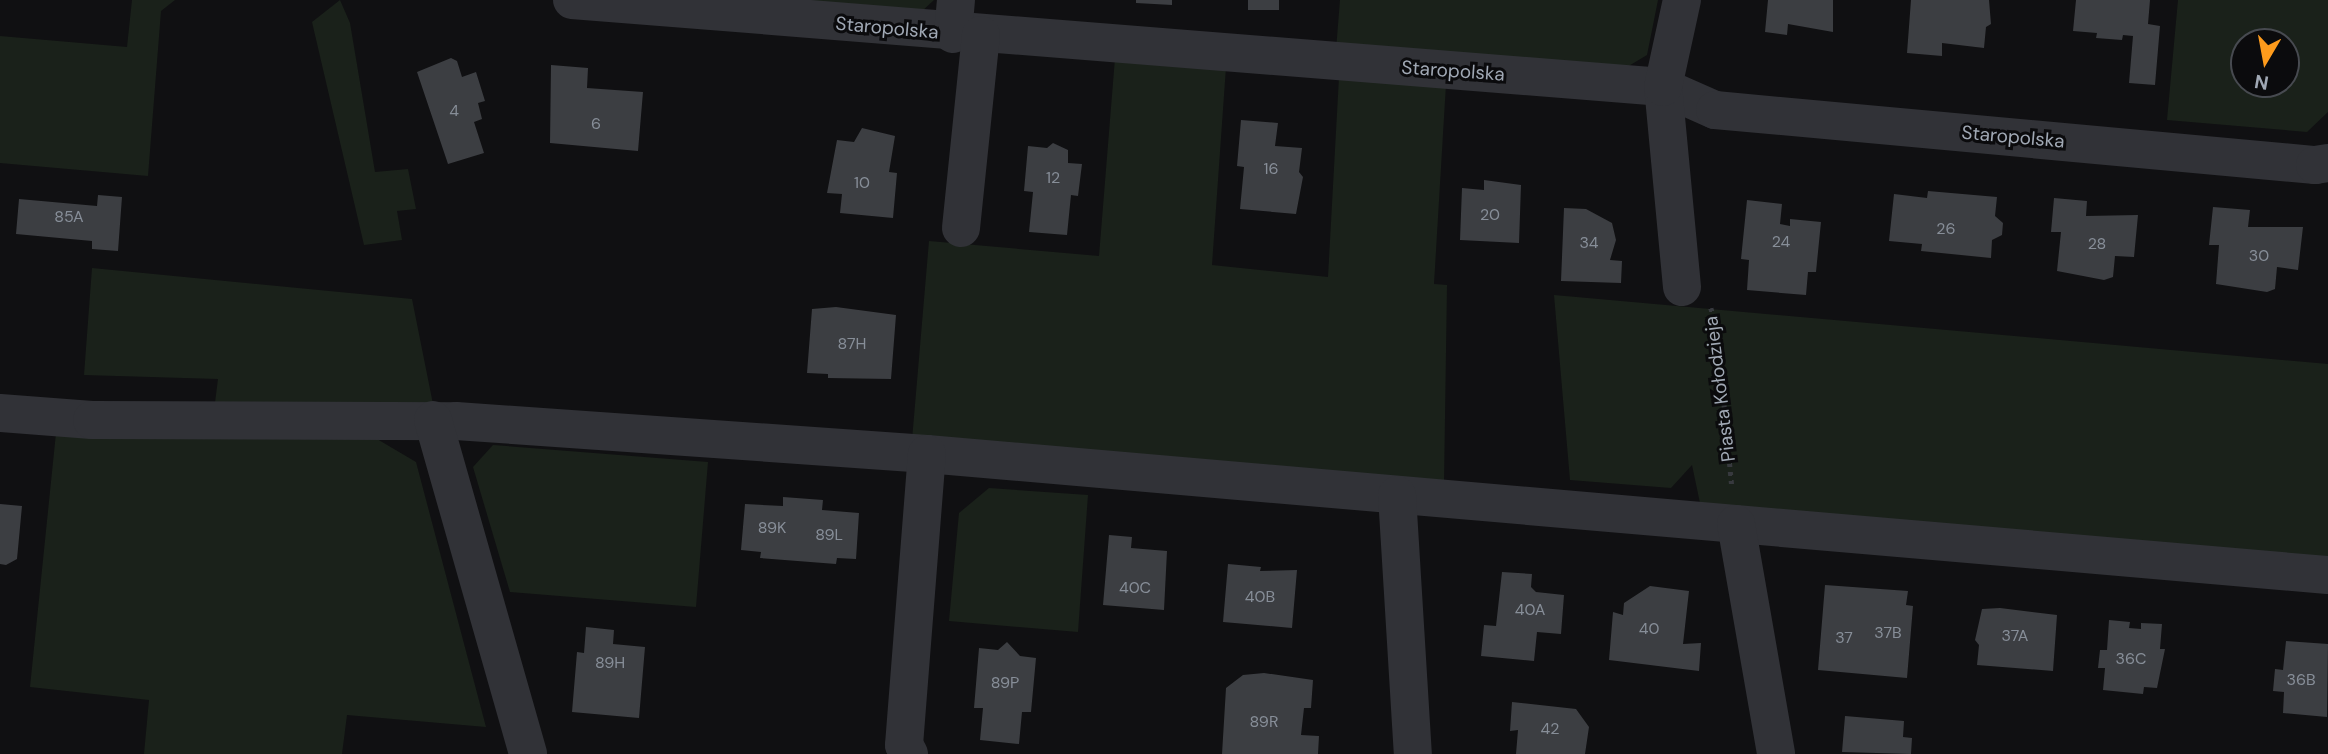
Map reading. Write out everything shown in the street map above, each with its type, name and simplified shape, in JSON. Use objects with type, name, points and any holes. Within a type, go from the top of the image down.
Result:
[{"type":"street","name":"Staropolska","points":[[572,0],[963,23],[1663,87],[1715,110],[2315,165],[2328,163]]},
{"type":"street","points":[[1682,0],[1663,87],[1682,287]]},
{"type":"street","points":[[961,228],[963,23]]},
{"type":"street","points":[[0,413],[92,420],[433,420],[928,454],[2328,576]]},
{"type":"street","points":[[433,420],[528,754]]},
{"type":"street","points":[[909,754],[904,745],[928,454]]},
{"type":"street","points":[[1397,495],[1413,754]]},
{"type":"street","points":[[1736,524],[1776,754]]},
{"type":"path","name":"Piasta Kołodzieja","points":[[1682,287],[1709,301],[1717,328],[1736,524]]},
{"type":"shaded area","points":[[132,0],[175,0],[161,11],[148,176],[0,163],[0,36],[127,47]]},
{"type":"shaded area","points":[[340,0],[350,23],[375,172],[408,169],[416,209],[397,211],[402,240],[364,245],[312,22]]},
{"type":"shaded area","points":[[786,0],[934,0],[920,13]]},
{"type":"shaded area","points":[[1340,0],[1658,0],[1647,55],[1622,70],[1336,50]]},
{"type":"shaded area","points":[[2178,0],[2328,0],[2328,112],[2307,132],[2167,120]]},
{"type":"shaded area","points":[[1115,58],[1226,67],[1212,265],[1328,277],[1339,77],[1446,84],[1434,284],[1447,285],[1444,483],[912,440],[929,241],[1099,256]]},
{"type":"shaded area","points":[[92,268],[412,299],[433,404],[215,403],[218,379],[84,375]]},
{"type":"shaded area","points":[[1554,295],[2328,364],[2328,567],[1700,503],[1692,465],[1671,488],[1570,480]]},
{"type":"shaded area","points":[[56,433],[377,439],[416,462],[486,727],[347,715],[342,754],[144,754],[149,700],[30,687]]},
{"type":"shaded area","points":[[493,445],[708,462],[696,607],[510,592],[473,467]]},
{"type":"shaded area","points":[[989,488],[1088,495],[1078,632],[949,621],[959,513]]},
{"type":"building","points":[[1136,0],[1172,0],[1172,5],[1136,3]]},
{"type":"building","points":[[1248,0],[1279,0],[1279,10],[1248,10]]},
{"type":"building","points":[[1768,0],[1833,0],[1833,32],[1788,24],[1787,35],[1765,32]]},
{"type":"building","points":[[1911,0],[1989,0],[1991,24],[1986,27],[1984,48],[1942,43],[1942,56],[1907,53]]},
{"type":"building","points":[[2076,0],[2150,0],[2148,24],[2160,26],[2155,85],[2129,83],[2133,36],[2123,35],[2122,40],[2096,38],[2097,33],[2073,31]]},
{"type":"building","points":[[451,58],[457,61],[462,77],[476,72],[485,101],[478,103],[482,119],[474,122],[484,153],[448,164],[417,72]]},
{"type":"building","points":[[551,65],[588,68],[587,88],[643,92],[638,151],[550,143]]},
{"type":"building","points":[[1241,120],[1278,123],[1275,146],[1302,148],[1299,172],[1303,177],[1296,214],[1240,209],[1244,167],[1237,166]]},
{"type":"building","points":[[862,128],[895,136],[889,172],[897,173],[893,218],[840,213],[842,194],[827,193],[837,140],[854,142]]},
{"type":"building","points":[[1053,143],[1068,150],[1068,163],[1082,164],[1078,196],[1071,195],[1067,235],[1029,232],[1033,192],[1024,191],[1028,146],[1047,148]]},
{"type":"building","points":[[1484,180],[1521,185],[1519,243],[1460,240],[1462,188],[1484,190]]},
{"type":"building","points":[[1928,191],[1997,197],[1995,216],[2003,223],[2002,235],[1992,240],[1991,258],[1921,251],[1922,244],[1889,241],[1894,194],[1927,198]]},
{"type":"building","points":[[98,195],[122,197],[118,251],[92,249],[92,241],[16,234],[19,199],[97,206]]},
{"type":"building","points":[[2054,198],[2087,201],[2086,216],[2138,215],[2134,257],[2115,256],[2113,277],[2104,280],[2057,271],[2061,232],[2051,232]]},
{"type":"building","points":[[1747,200],[1782,204],[1780,224],[1790,226],[1790,219],[1821,222],[1816,272],[1808,272],[1806,295],[1747,290],[1749,260],[1741,259]]},
{"type":"building","points":[[2213,207],[2250,210],[2248,227],[2303,227],[2298,270],[2277,267],[2275,289],[2267,292],[2216,284],[2219,245],[2209,245]]},
{"type":"building","points":[[1564,208],[1586,209],[1612,223],[1616,240],[1610,260],[1622,261],[1621,283],[1561,281]]},
{"type":"building","points":[[836,307],[896,315],[891,379],[828,378],[828,374],[807,373],[812,309]]},
{"type":"building","points":[[783,497],[823,500],[822,510],[859,513],[856,559],[837,558],[836,564],[760,558],[761,552],[741,550],[745,504],[783,506]]},
{"type":"building","points":[[0,504],[22,506],[17,559],[6,565],[0,564]]},
{"type":"building","points":[[1109,535],[1132,537],[1131,548],[1167,551],[1164,610],[1103,605]]},
{"type":"building","points":[[1228,564],[1261,567],[1260,571],[1297,570],[1292,628],[1223,622]]},
{"type":"building","points":[[1502,572],[1532,574],[1531,587],[1536,592],[1564,595],[1561,634],[1537,632],[1534,661],[1481,656],[1484,625],[1496,626]]},
{"type":"building","points":[[1825,585],[1908,591],[1906,605],[1913,606],[1907,678],[1818,670]]},
{"type":"building","points":[[1650,586],[1689,591],[1683,644],[1701,643],[1699,671],[1609,660],[1613,612],[1623,615],[1624,603]]},
{"type":"building","points":[[2000,608],[2057,615],[2053,671],[1977,665],[1979,645],[1975,640],[1982,609]]},
{"type":"building","points":[[2109,620],[2130,622],[2129,628],[2141,629],[2141,623],[2162,624],[2160,649],[2165,649],[2157,688],[2144,687],[2143,694],[2103,690],[2105,668],[2098,668],[2100,650],[2107,650]]},
{"type":"building","points":[[586,627],[614,630],[613,644],[645,647],[639,718],[572,712],[577,652],[584,653]]},
{"type":"building","points":[[2286,641],[2328,644],[2327,717],[2283,713],[2284,692],[2273,691],[2275,669],[2283,670]]},
{"type":"building","points":[[1007,642],[1020,656],[1036,658],[1031,712],[1022,712],[1019,744],[980,740],[983,708],[974,708],[979,648],[998,650]]},
{"type":"building","points":[[1264,673],[1313,680],[1311,708],[1304,708],[1301,735],[1319,736],[1318,754],[1222,754],[1226,688],[1243,675]]},
{"type":"building","points":[[1512,702],[1576,709],[1589,727],[1585,754],[1516,754],[1518,730],[1510,731]]},
{"type":"building","points":[[1845,716],[1904,721],[1903,737],[1912,738],[1911,754],[1842,752]]}]
